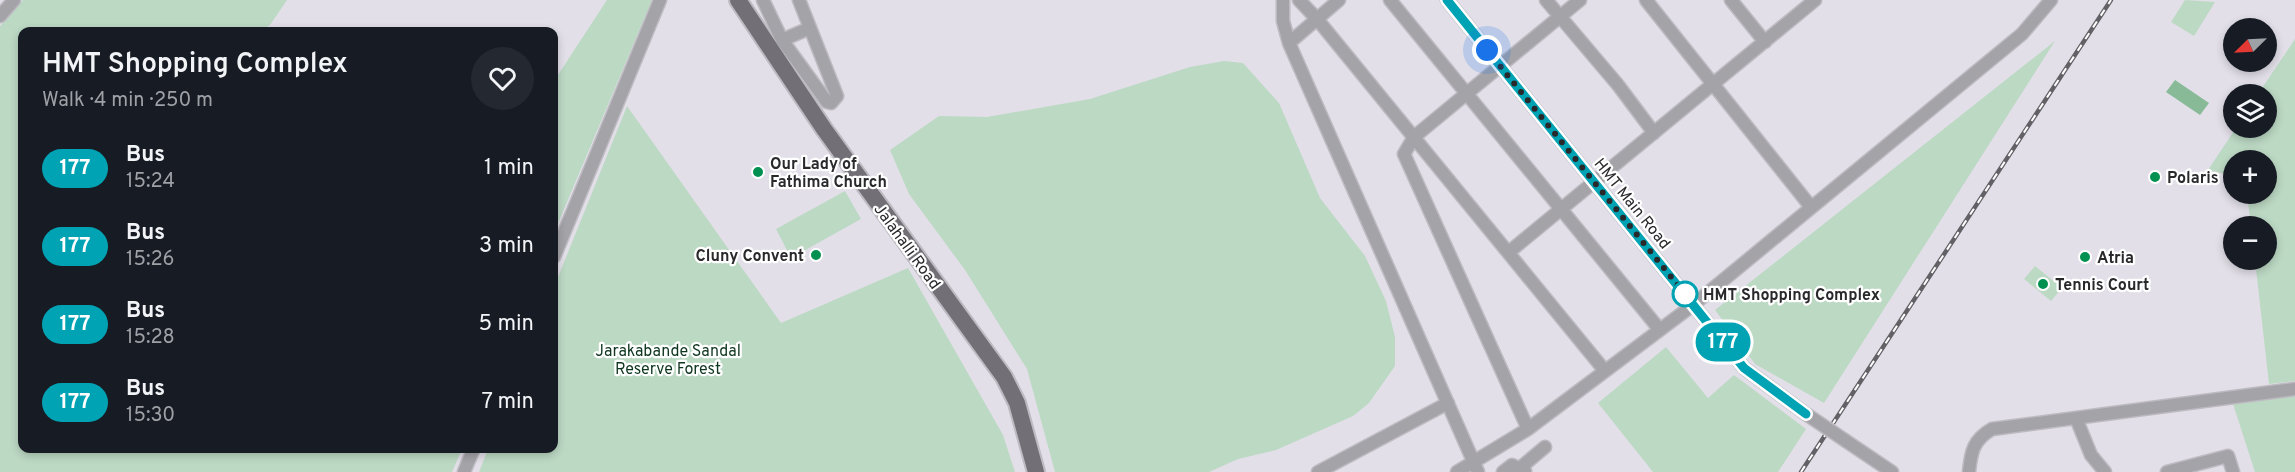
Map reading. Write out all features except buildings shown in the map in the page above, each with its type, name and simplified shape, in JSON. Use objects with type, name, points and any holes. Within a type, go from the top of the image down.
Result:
[{"type":"main road","points":[[730,0],[818,133],[965,332],[1002,393],[1027,472]]},
{"type":"main road","name":"Jalahalli Road","points":[[738,0],[824,129],[965,332],[1011,390],[1036,472]]},
{"type":"street","points":[[0,16],[14,0]]},
{"type":"street","points":[[558,247],[660,0]]},
{"type":"street","points":[[763,0],[782,40],[827,102],[831,103],[837,96],[799,0]]},
{"type":"street","points":[[1283,0],[1283,21],[1289,43],[1476,468]]},
{"type":"street","points":[[1299,0],[1317,18],[1605,370]]},
{"type":"street","points":[[1289,43],[1339,0]]},
{"type":"street","points":[[1390,0],[1660,330]]},
{"type":"street","name":"HMT Main Road","points":[[1447,0],[1744,368],[1806,414],[1892,472]]},
{"type":"street","points":[[1546,0],[1618,85],[1654,133]]},
{"type":"street","points":[[1528,429],[1404,154],[1414,137],[1580,0]]},
{"type":"street","points":[[1646,0],[1811,207]]},
{"type":"street","points":[[1731,0],[1765,42]]},
{"type":"street","points":[[1457,472],[1476,468],[1693,305],[2022,34],[2052,0]]},
{"type":"street","points":[[1509,252],[1765,42],[1810,2]]},
{"type":"street","points":[[782,40],[810,28]]},
{"type":"street","points":[[1969,472],[1971,450],[1980,436],[1992,429],[2295,389]]},
{"type":"street","points":[[1318,472],[1448,403]]},
{"type":"street","points":[[2076,418],[2091,455],[2105,472]]},
{"type":"street","points":[[1503,472],[1512,465],[1524,470],[1545,447]]},
{"type":"street","points":[[464,472],[472,453]]},
{"type":"street","points":[[2167,472],[2228,456],[2233,472]]},
{"type":"green space","points":[[23,0],[287,0],[267,27],[18,27],[18,453],[460,453],[452,472],[0,472],[0,26]]},
{"type":"green space","points":[[607,0],[652,0],[558,223],[558,75]]},
{"type":"green space","points":[[2185,0],[2215,2],[2194,36],[2171,22]]},
{"type":"green space","points":[[2295,39],[2295,381],[2269,384],[2256,270],[2277,270],[2277,216],[2250,216],[2248,204],[2277,204],[2277,150],[2223,150],[2223,174],[2208,170],[2229,138],[2277,138],[2277,84],[2265,84],[2273,72],[2277,72],[2277,66]]},
{"type":"green space","points":[[2055,41],[1824,403],[1755,364],[1715,310]]},
{"type":"green space","points":[[1224,61],[1243,63],[1279,103],[1320,198],[1365,256],[1386,301],[1395,337],[1395,366],[1369,403],[1353,416],[1276,450],[1238,459],[1209,472],[1055,472],[1027,369],[965,270],[909,194],[890,150],[939,116],[987,117],[1090,99],[1190,67]]},
{"type":"green space","name":"Jarakabande Sandal Reserve Forest","points":[[627,106],[781,323],[908,268],[1003,435],[1015,472],[479,472],[486,453],[558,453],[558,277]]},
{"type":"green space","points":[[845,191],[861,219],[791,258],[776,229]]},
{"type":"green space","name":"Tennis Court","points":[[2035,266],[2062,288],[2051,301],[2024,279]]},
{"type":"green space","points":[[1666,347],[1708,398],[1734,375],[1806,429],[1778,472],[1653,472],[1598,403]]},
{"type":"green space","points":[[2295,395],[2295,472],[2255,472],[2233,404]]},
{"type":"shaded area","points":[[2175,80],[2209,103],[2200,115],[2166,92]]},
{"type":"railway","points":[[1801,472],[2111,0]]},
{"type":"bus line","name":"177","points":[[1447,0],[1744,368],[1806,414]]},
{"type":"place","name":"Our Lady of Fathima Church","points":[[758,172]]},
{"type":"place","name":"Polaris","points":[[2155,177]]},
{"type":"place","name":"Cluny Convent","points":[[816,255]]},
{"type":"place","name":"Atria","points":[[2085,257]]},
{"type":"place","name":"Tennis Court","points":[[2043,284]]},
{"type":"place","name":"HMT Shopping Complex","points":[[1685,294]]},
{"type":"route","points":[[1487,50],[1685,294]]}]
